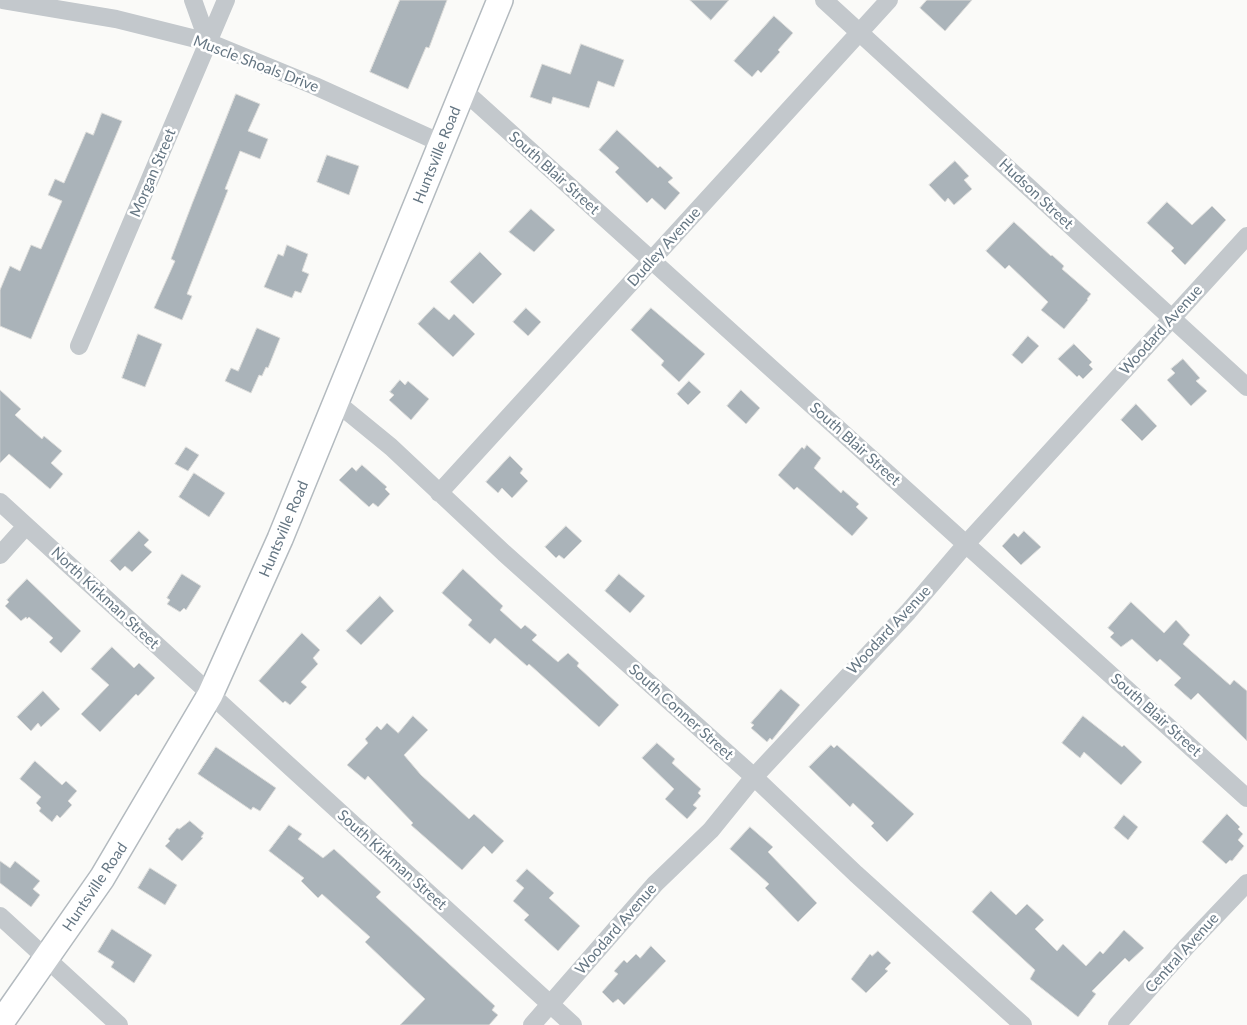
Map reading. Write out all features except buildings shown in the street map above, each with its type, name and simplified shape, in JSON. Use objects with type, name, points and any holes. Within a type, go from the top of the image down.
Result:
[{"type":"main road","name":"Huntsville Road","points":[[0,1024],[128,837],[210,695],[261,584],[500,0]]},
{"type":"street","name":"Muscle Shoals Drive","points":[[3,0],[116,19],[208,42],[315,86],[441,143]]},
{"type":"street","points":[[193,0],[208,42]]},
{"type":"street","name":"Morgan Street","points":[[79,346],[226,0]]},
{"type":"street","name":"Hudson Street","points":[[824,0],[1247,388]]},
{"type":"street","name":"Dudley Avenue","points":[[439,493],[889,0]]},
{"type":"street","name":"South Blair Street","points":[[463,90],[1247,798]]},
{"type":"street","name":"Woodard Avenue","points":[[532,1025],[655,884],[706,835],[754,777],[908,612],[966,544],[1247,236]]},
{"type":"street","name":"South Conner Street","points":[[336,402],[391,447],[439,493],[754,777],[856,874],[1023,1025]]},
{"type":"street","name":"North Kirkman Street","points":[[0,502],[210,695]]},
{"type":"street","points":[[0,554],[26,526]]},
{"type":"street","name":"South Kirkman Street","points":[[210,695],[573,1025]]},
{"type":"street","name":"Central Avenue","points":[[1117,1025],[1187,946],[1247,883]]},
{"type":"street","points":[[0,916],[119,1025]]}]
